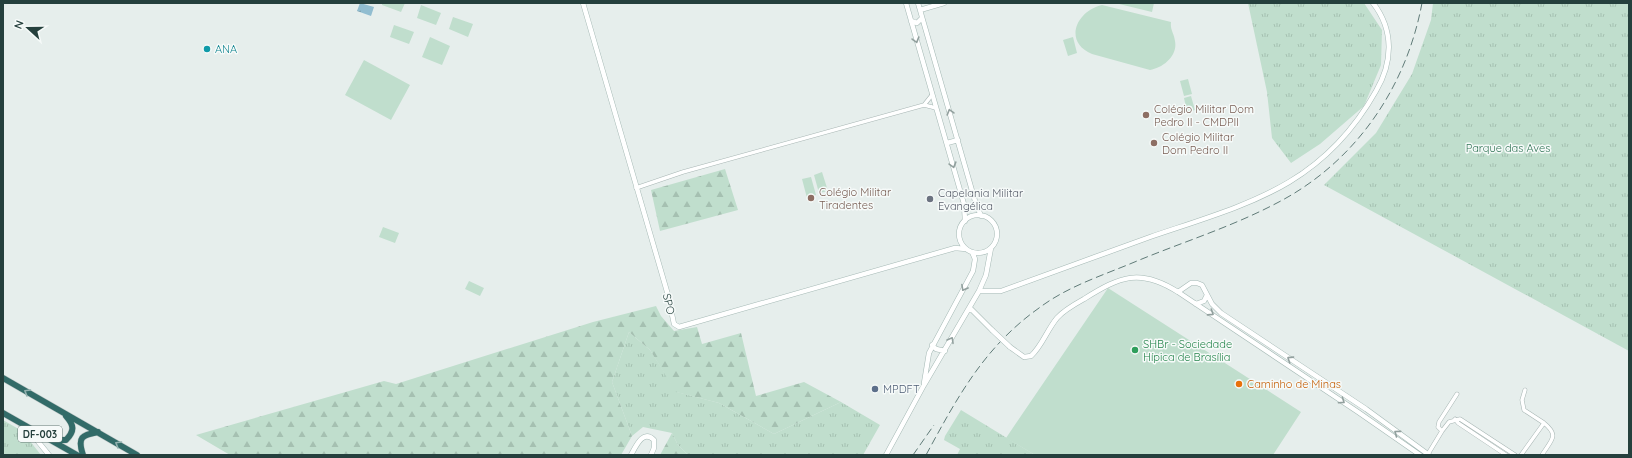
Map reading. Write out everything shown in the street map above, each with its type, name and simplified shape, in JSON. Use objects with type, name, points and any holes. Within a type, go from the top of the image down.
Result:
[{"type":"highway","name":"DF-003","points":[[3,378],[137,455]]},
{"type":"highway","points":[[50,440],[66,440],[72,433],[72,423],[62,412]]},
{"type":"highway","name":"DF-003","points":[[3,413],[77,455]]},
{"type":"highway","points":[[82,455],[79,444],[81,439],[88,434],[98,432]]},
{"type":"street","name":"SPO","points":[[583,3],[668,295],[674,324],[679,327],[955,248],[966,249]]},
{"type":"street","points":[[906,3],[964,204],[965,220],[960,230],[960,241],[955,248]]},
{"type":"street","points":[[918,3],[975,201],[981,216]]},
{"type":"street","points":[[920,10],[944,3]]},
{"type":"street","points":[[979,291],[1001,291],[1228,210],[1267,195],[1309,170],[1352,129],[1362,116],[1383,78],[1388,59],[1389,41],[1387,29],[1381,15],[1373,3]]},
{"type":"street","points":[[911,21],[917,23],[922,18]]},
{"type":"street","points":[[924,105],[932,94]]},
{"type":"street","points":[[636,188],[683,172],[924,105],[936,108]]},
{"type":"street","points":[[946,143],[958,140]]},
{"type":"street","points":[[886,455],[924,385],[970,308],[986,275],[991,248],[996,238],[996,228],[990,220],[981,216],[970,217],[965,220]]},
{"type":"street","points":[[960,241],[966,249],[972,252],[982,253],[991,248]]},
{"type":"street","points":[[924,385],[928,357],[932,345],[973,271],[975,259],[972,252]]},
{"type":"street","points":[[970,308],[1010,347],[1024,357],[1031,356],[1060,315],[1099,289],[1113,283],[1134,278],[1145,277],[1163,282],[1352,407],[1420,455]]},
{"type":"street","points":[[1178,292],[1191,283],[1198,283],[1204,287],[1212,304],[1221,313],[1366,409],[1428,454],[1449,422],[1455,419],[1460,419],[1515,455]]},
{"type":"street","points":[[1186,286],[1186,294],[1188,298]]},
{"type":"street","points":[[1196,304],[1204,300],[1207,294]]},
{"type":"street","points":[[932,345],[936,349],[945,352]]},
{"type":"street","points":[[1525,390],[1522,400],[1524,410],[1544,422],[1552,430],[1553,435],[1542,455]]},
{"type":"street","points":[[1442,431],[1438,427],[1439,422],[1457,394]]},
{"type":"street","points":[[1455,419],[1458,424],[1506,455]]},
{"type":"street","points":[[1521,455],[1544,422]]},
{"type":"street","points":[[25,425],[49,455]]},
{"type":"street","points":[[631,455],[640,439],[648,436],[654,440],[655,444],[651,455]]},
{"type":"green space","points":[[382,3],[405,3],[401,12],[382,5]]},
{"type":"green space","points":[[1115,3],[1154,3],[1152,12]]},
{"type":"green space","points":[[1248,3],[1364,3],[1382,30],[1381,65],[1364,106],[1320,144],[1291,163],[1272,138],[1267,92]]},
{"type":"green space","name":"Parque das Aves","points":[[1433,3],[1629,3],[1629,351],[1324,185],[1376,133],[1412,74],[1431,20]]},
{"type":"green space","points":[[421,5],[441,13],[436,25],[417,18]]},
{"type":"green space","points":[[1102,5],[1171,22],[1175,46],[1172,56],[1160,67],[1150,70],[1092,54],[1083,49],[1078,42],[1076,27],[1085,14],[1093,8]]},
{"type":"green space","points":[[453,17],[473,24],[468,37],[449,29]]},
{"type":"green space","points":[[394,25],[414,32],[409,44],[390,37]]},
{"type":"green space","points":[[430,37],[450,46],[442,65],[422,57]]},
{"type":"green space","points":[[1073,37],[1077,53],[1068,56],[1063,40]]},
{"type":"green space","points":[[364,60],[410,85],[391,120],[345,95]]},
{"type":"green space","points":[[1188,79],[1192,94],[1184,96],[1180,81]]},
{"type":"green space","points":[[1191,96],[1195,110],[1187,112],[1184,98]]},
{"type":"green space","points":[[725,169],[738,210],[660,231],[651,190]]},
{"type":"green space","points":[[822,172],[828,191],[819,193],[814,175]]},
{"type":"green space","points":[[811,177],[816,195],[807,198],[802,179]]},
{"type":"green space","points":[[383,227],[399,233],[395,243],[379,237]]},
{"type":"green space","points":[[469,281],[484,288],[480,296],[465,289]]},
{"type":"green space","name":"SHBr - Sociedade Hípica de Brasília","points":[[1108,288],[1301,412],[1273,455],[1035,455],[1006,438]]},
{"type":"green space","points":[[656,306],[661,316],[674,331],[697,327],[702,344],[741,333],[756,396],[804,382],[841,402],[774,434],[719,403],[676,392],[650,350],[629,332],[612,382],[632,436],[621,455],[230,455],[196,435],[384,381],[396,384],[593,322]]},
{"type":"green space","points":[[629,332],[650,350],[677,392],[719,403],[774,434],[841,402],[880,425],[863,455],[688,455],[678,445],[672,433],[643,427],[632,436],[612,382]]},
{"type":"green space","points":[[961,410],[1035,455],[957,455],[960,449],[944,440]]},
{"type":"green space","points":[[3,420],[22,431],[41,455],[3,455]]},
{"type":"green space","points":[[672,433],[678,445],[688,455],[660,455]]},
{"type":"water","points":[[360,3],[374,7],[371,16],[357,11]]},
{"type":"railway","points":[[926,455],[949,413],[987,357],[1002,339],[1050,300],[1074,287],[1224,227],[1275,204],[1303,187],[1329,168],[1352,146],[1372,121],[1389,94],[1403,65],[1414,35],[1422,3]]},
{"type":"railway","points":[[913,455],[934,425]]},
{"type":"place","name":"ANA","points":[[207,49]]},
{"type":"place","name":"Colégio Militar Dom Pedro II - CMDPII","points":[[1146,115]]},
{"type":"place","name":"Colégio Militar Dom Pedro II","points":[[1154,143]]},
{"type":"place","name":"Colégio Militar Tiradentes","points":[[811,198]]},
{"type":"place","name":"Capelania Militar Evangélica","points":[[930,199]]},
{"type":"place","name":"SHBr - Sociedade Hípica de Brasília","points":[[1135,350]]},
{"type":"place","name":"Caminho de Minas","points":[[1239,384]]},
{"type":"place","name":"MPDFT","points":[[875,389]]}]
